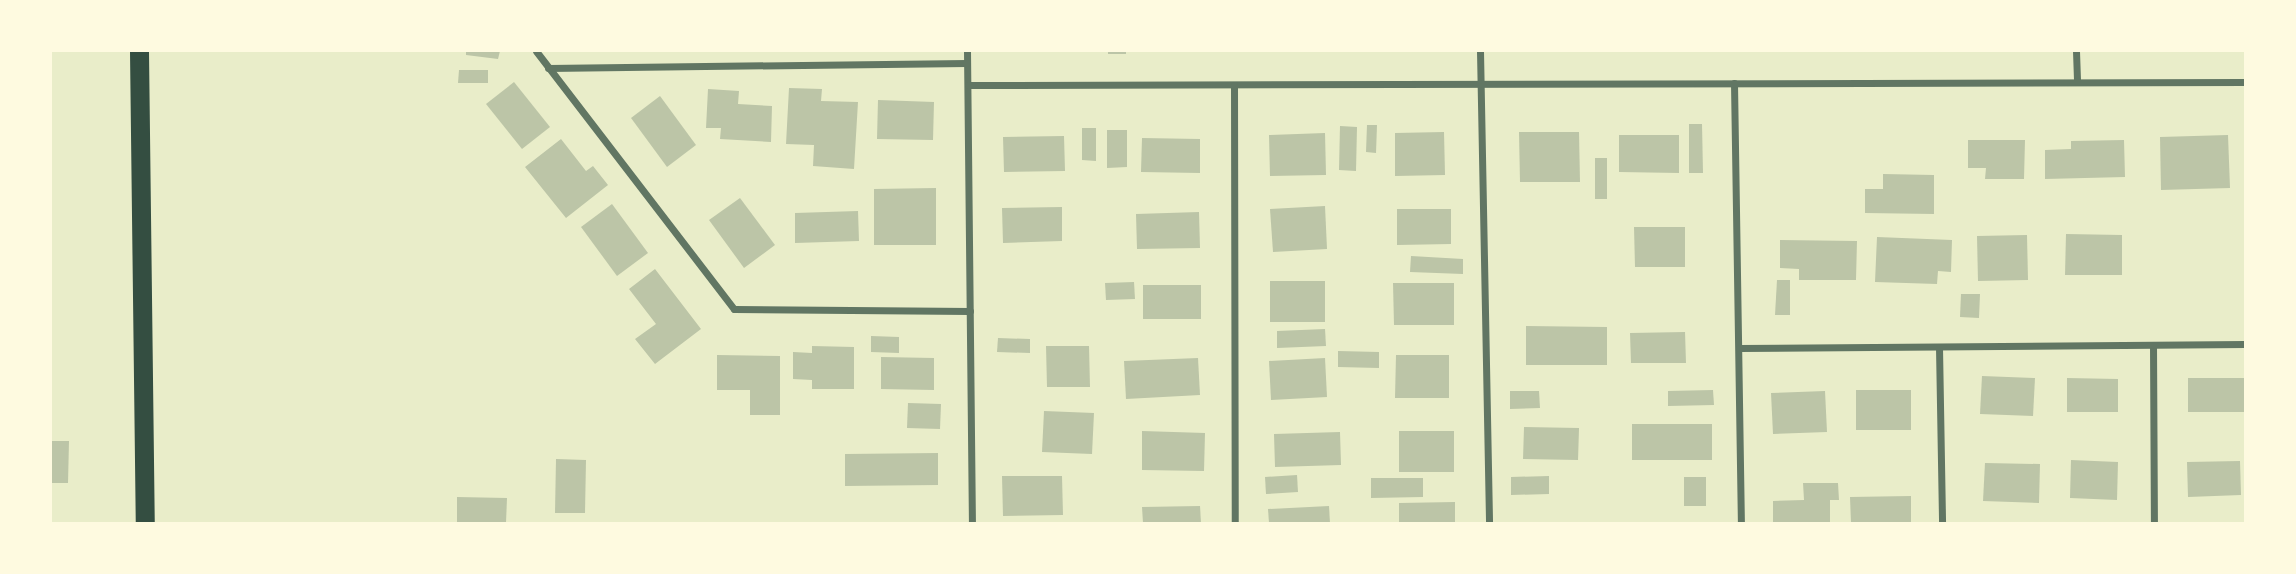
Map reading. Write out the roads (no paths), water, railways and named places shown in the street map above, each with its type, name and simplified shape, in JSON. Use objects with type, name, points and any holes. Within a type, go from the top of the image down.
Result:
[{"type":"highway","points":[[139,51],[145,523]]},
{"type":"street","points":[[536,51],[734,309],[970,311]]},
{"type":"street","points":[[967,51],[972,523]]},
{"type":"street","points":[[1480,51],[1489,523]]},
{"type":"street","points":[[2076,51],[2077,82]]},
{"type":"street","points":[[548,68],[967,63]]},
{"type":"street","points":[[968,85],[2245,82]]},
{"type":"street","points":[[1734,83],[1741,523]]},
{"type":"street","points":[[1234,85],[1235,523]]},
{"type":"street","points":[[1739,348],[2245,344]]},
{"type":"street","points":[[2153,345],[2154,523]]},
{"type":"street","points":[[1939,347],[1942,523]]}]
